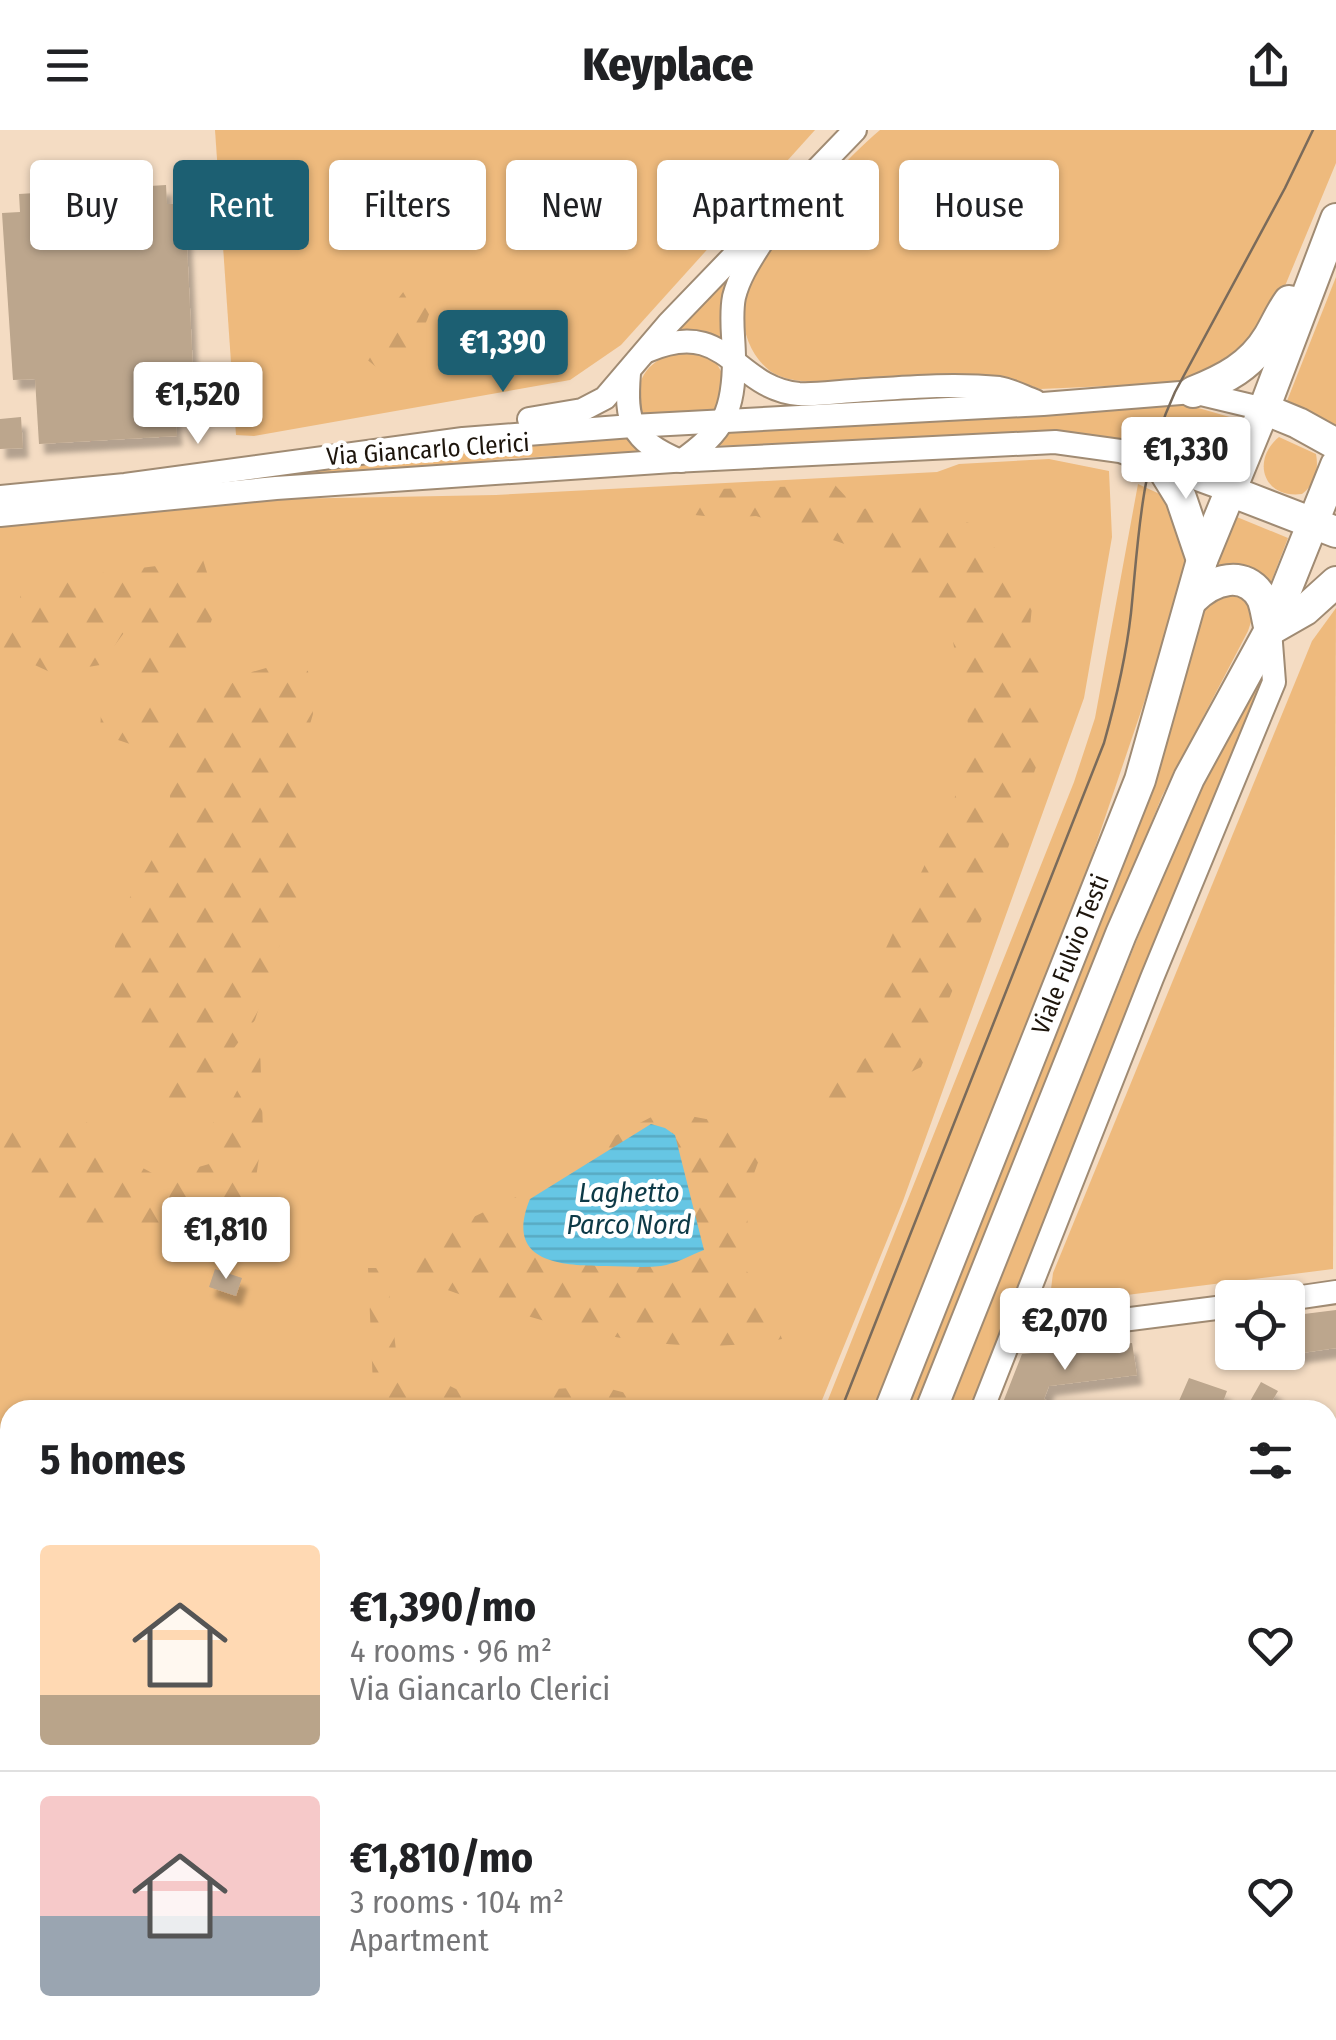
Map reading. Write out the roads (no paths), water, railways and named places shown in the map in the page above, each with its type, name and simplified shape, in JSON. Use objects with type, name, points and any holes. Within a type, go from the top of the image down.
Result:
[{"type":"main road","name":"Viale Fulvio Testi","points":[[894,1400],[1140,780],[1202,560],[1336,218]]},
{"type":"main road","points":[[1194,392],[1228,378],[1244,366],[1266,340],[1286,304],[1312,278]]},
{"type":"main road","points":[[1264,409],[1336,444]]},
{"type":"main road","points":[[1160,464],[1181,498],[1202,560]]},
{"type":"main road","name":"Viale Fulvio Testi","points":[[935,1400],[1121,934],[1188,778],[1324,526],[1336,465]]},
{"type":"main road","points":[[1230,491],[1324,526]]},
{"type":"main road","points":[[1193,599],[1213,582],[1239,581],[1260,595],[1270,630],[1305,610],[1336,582]]},
{"type":"street","points":[[827,160],[855,130]]},
{"type":"street","points":[[647,352],[669,323],[740,250]]},
{"type":"street","points":[[629,373],[626,406],[632,426],[647,445],[681,462],[708,442],[725,422],[734,359],[734,299],[742,273],[757,250]]},
{"type":"street","name":"Via Giancarlo Clerici","points":[[402,448],[432,430],[562,416],[582,410],[605,398],[647,352],[668,342],[690,340],[714,347],[773,388],[798,394],[918,387],[1002,388],[1043,404]]},
{"type":"street","name":"Via Giancarlo Clerici","points":[[0,497],[125,485],[463,439],[632,426],[1194,392],[1264,409]]},
{"type":"street","name":"Via Giancarlo Clerici","points":[[0,516],[276,488],[1055,442],[1120,451],[1230,491]]},
{"type":"street","name":"Viale Fulvio Testi","points":[[986,1400],[1152,978],[1274,682],[1270,630]]},
{"type":"street","points":[[1305,1297],[1336,1292]]},
{"type":"street","points":[[1013,1334],[1215,1308]]},
{"type":"water","name":"Laghetto Parco Nord","points":[[651,1124],[675,1135],[704,1250],[666,1265],[640,1267],[571,1264],[541,1256],[530,1248],[524,1236],[524,1220],[530,1199]]},
{"type":"tram line","points":[[845,1400],[1104,743],[1126,646],[1148,474],[1163,420],[1313,130]]}]
